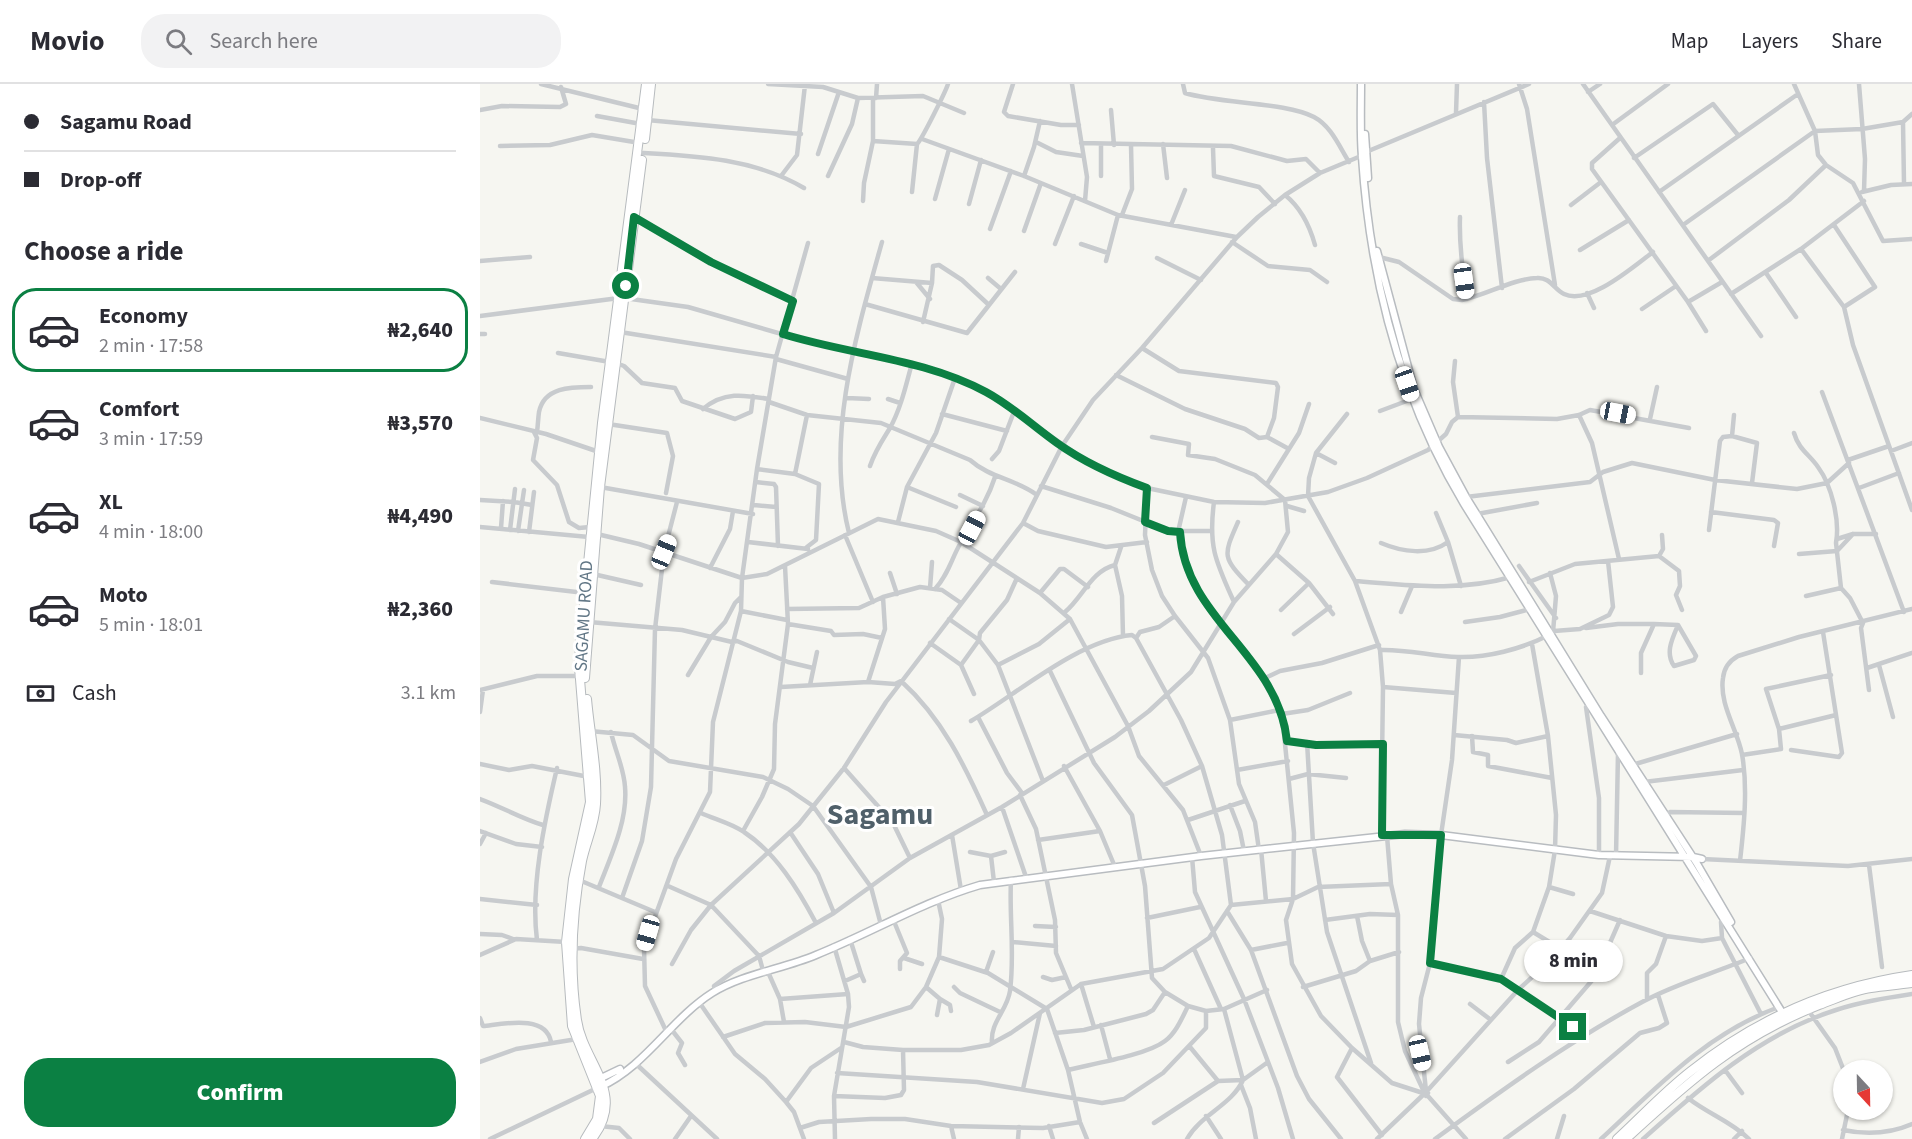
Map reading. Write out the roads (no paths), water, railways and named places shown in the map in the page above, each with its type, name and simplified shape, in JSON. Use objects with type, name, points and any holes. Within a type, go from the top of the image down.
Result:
[{"type":"highway","name":"SAGAMU ROAD","points":[[585,1139],[598,1114],[600,1103],[597,1084],[578,1025],[572,949],[579,880],[596,803],[585,680],[593,574],[593,536],[590,528],[600,487],[613,363],[620,332],[621,298],[643,153],[646,101],[644,84]]},
{"type":"highway","name":"SAGAMU ROAD","points":[[646,101],[653,84]]},
{"type":"highway","name":"SAGAMU ROAD","points":[[592,1139],[600,1126],[606,1103],[577,1039],[571,1019],[566,942],[575,866],[589,813],[590,777],[580,676],[585,593],[593,536],[599,452],[613,363],[644,122]]},
{"type":"highway","points":[[1617,1139],[1689,1072],[1743,1034],[1784,1013],[1859,985],[1912,975]]},
{"type":"highway","points":[[1626,1139],[1677,1092],[1720,1057],[1784,1013],[1808,1010],[1839,997],[1912,983]]},
{"type":"main road","points":[[1363,84],[1364,154],[1371,241],[1394,347],[1412,399],[1464,504],[1530,609],[1551,634],[1618,753],[1680,846],[1693,861],[1724,919],[1784,1013]]},
{"type":"main road","points":[[1364,154],[1379,257],[1414,389],[1435,444],[1632,765],[1666,816],[1784,1013]]},
{"type":"main road","points":[[597,1084],[635,1063],[699,1002],[715,991],[834,946],[961,890],[994,882],[1044,874],[1384,835],[1441,835],[1599,855],[1693,861]]},
{"type":"main road","points":[[1677,859],[1680,846]]},
{"type":"main road","points":[[1677,859],[1693,861]]},
{"type":"main road","points":[[597,1084],[644,1055]]},
{"type":"street","points":[[541,84],[646,101]]},
{"type":"street","points":[[768,84],[805,85],[858,98],[923,96],[964,113]]},
{"type":"street","points":[[863,201],[873,141],[877,84]]},
{"type":"street","points":[[912,192],[917,144],[922,139],[935,106],[944,99],[948,84]]},
{"type":"street","points":[[1013,84],[1004,112],[1008,116],[1079,125]]},
{"type":"street","points":[[1072,84],[1087,177],[1085,201]]},
{"type":"street","points":[[1183,84],[1185,93],[1210,100],[1285,109],[1314,117],[1329,130],[1349,162]]},
{"type":"street","points":[[1456,113],[1457,84]]},
{"type":"street","points":[[672,964],[691,930],[711,905],[766,851],[790,832],[844,768],[902,681],[1023,523],[1062,446],[1094,400],[1202,280],[1236,237],[1285,195],[1320,173],[1456,113],[1529,84]]},
{"type":"street","points":[[1583,84],[1761,336]]},
{"type":"street","points":[[1588,92],[1599,84]]},
{"type":"street","points":[[1612,125],[1668,84]]},
{"type":"street","points":[[1794,84],[1815,131],[1816,152],[1826,165],[1848,178],[1862,192]]},
{"type":"street","points":[[1859,84],[1864,201],[1883,241],[1912,239]]},
{"type":"street","points":[[781,176],[797,155],[805,85]]},
{"type":"street","points":[[1520,86],[1527,109],[1555,286]]},
{"type":"street","points":[[480,110],[502,106],[560,107],[566,104],[561,87]]},
{"type":"street","points":[[818,154],[839,92]]},
{"type":"street","points":[[1659,192],[1798,94]]},
{"type":"street","points":[[828,176],[852,124],[858,98]]},
{"type":"street","points":[[1484,102],[1487,158],[1502,288]]},
{"type":"street","points":[[1634,158],[1713,104],[1738,135]]},
{"type":"street","points":[[1111,110],[1114,145]]},
{"type":"street","points":[[1683,225],[1815,131],[1862,129],[1903,122],[1912,114]]},
{"type":"street","points":[[597,116],[644,122],[801,134]]},
{"type":"street","points":[[1024,176],[1036,142],[1040,121]]},
{"type":"street","points":[[1903,122],[1904,184]]},
{"type":"street","points":[[500,146],[550,145],[592,135],[640,143]]},
{"type":"street","points":[[1620,138],[1591,166],[1688,302],[1706,331]]},
{"type":"street","points":[[922,139],[1011,171],[1120,215],[1236,237]]},
{"type":"street","points":[[873,141],[917,144]]},
{"type":"street","points":[[1036,142],[1056,152],[1083,156]]},
{"type":"street","points":[[1081,143],[1163,144],[1213,148],[1231,146],[1287,161],[1306,159],[1320,173]]},
{"type":"street","points":[[1101,144],[1101,176]]},
{"type":"street","points":[[1163,144],[1167,178]]},
{"type":"street","points":[[1106,261],[1120,215],[1132,189],[1131,145]]},
{"type":"street","points":[[1213,148],[1214,176],[1259,187],[1275,204]]},
{"type":"street","points":[[935,199],[949,149]]},
{"type":"street","points":[[643,153],[747,164],[781,176],[804,188]]},
{"type":"street","points":[[969,204],[981,160]]},
{"type":"street","points":[[1709,260],[1788,200],[1826,165]]},
{"type":"street","points":[[906,170],[914,171]]},
{"type":"street","points":[[990,228],[1011,171]]},
{"type":"street","points":[[1571,205],[1601,182]]},
{"type":"street","points":[[1024,231],[1041,183]]},
{"type":"street","points":[[1862,192],[1912,184]]},
{"type":"street","points":[[1171,225],[1185,190]]},
{"type":"street","points":[[1285,195],[1293,201],[1311,229],[1316,245]]},
{"type":"street","points":[[1055,244],[1074,196]]},
{"type":"street","points":[[1731,294],[1801,249],[1864,201]]},
{"type":"street","points":[[634,217],[711,262],[793,301]]},
{"type":"street","points":[[1460,217],[1460,249],[1467,300]]},
{"type":"street","points":[[1580,250],[1629,220]]},
{"type":"street","points":[[1834,225],[1875,287],[1844,307]]},
{"type":"street","points":[[873,602],[847,534],[842,485],[844,419],[851,352],[882,242]]},
{"type":"street","points":[[1232,242],[1268,266],[1310,270],[1327,282]]},
{"type":"street","points":[[685,1065],[678,1053],[682,1043],[669,1031],[645,986],[643,959],[655,912],[668,886],[676,859],[710,792],[713,722],[741,611],[742,578],[753,514],[757,469],[776,358],[808,243]]},
{"type":"street","points":[[1081,244],[1108,253]]},
{"type":"street","points":[[1801,249],[1844,307],[1853,345],[1912,510]]},
{"type":"street","points":[[1379,257],[1399,262],[1453,299],[1467,300],[1535,278],[1545,279],[1568,295],[1587,293],[1606,286],[1653,252]]},
{"type":"street","points":[[480,261],[530,257]]},
{"type":"street","points":[[1157,258],[1202,280]]},
{"type":"street","points":[[923,322],[930,299],[933,266],[939,265],[962,280],[989,305]]},
{"type":"street","points":[[865,304],[967,333],[1015,272]]},
{"type":"street","points":[[1766,273],[1796,317]]},
{"type":"street","points":[[872,278],[932,282]]},
{"type":"street","points":[[988,278],[1001,289]]},
{"type":"street","points":[[916,282],[930,299]]},
{"type":"street","points":[[1688,302],[1722,282]]},
{"type":"street","points":[[1642,309],[1676,286]]},
{"type":"street","points":[[1587,293],[1594,308]]},
{"type":"street","points":[[480,316],[621,298],[688,307],[851,352],[912,363],[985,391],[1015,409],[1062,446],[1100,470],[1147,488],[1214,502],[1286,503],[1328,492],[1367,478],[1435,444],[1458,417],[1454,382],[1455,361]]},
{"type":"street","points":[[620,332],[776,358],[848,379]]},
{"type":"street","points":[[1142,348],[1179,370],[1276,383],[1278,387],[1274,418],[1267,437]]},
{"type":"street","points":[[558,353],[624,366],[642,384],[675,388],[682,401],[735,419],[751,412],[753,396]]},
{"type":"street","points":[[870,466],[876,448],[890,427],[900,403],[912,363]]},
{"type":"street","points":[[1116,375],[1185,409],[1245,429],[1262,439],[1267,437],[1289,449]]},
{"type":"street","points":[[898,522],[908,487],[930,444],[955,378]]},
{"type":"street","points":[[590,528],[579,528],[569,522],[557,485],[533,460],[537,438],[535,432],[540,410],[550,393],[563,388],[591,387]]},
{"type":"street","points":[[1650,419],[1657,387]]},
{"type":"street","points":[[1821,392],[1849,461],[1904,612]]},
{"type":"street","points":[[704,409],[725,397],[738,394],[769,401],[807,416],[881,423],[970,460],[981,470],[1027,487],[1037,495]]},
{"type":"street","points":[[847,398],[869,399]]},
{"type":"street","points":[[888,399],[900,403]]},
{"type":"street","points":[[1380,411],[1412,399]]},
{"type":"street","points":[[1266,484],[1299,434],[1309,404]]},
{"type":"street","points":[[992,459],[999,451],[1015,409]]},
{"type":"street","points":[[1458,417],[1557,419],[1579,415],[1590,410],[1650,419],[1689,428]]},
{"type":"street","points":[[942,414],[1007,431]]},
{"type":"street","points":[[1347,414],[1316,453],[1309,478],[1308,496],[1355,581],[1379,648],[1383,687],[1384,835],[1398,915],[1400,1036],[1425,1093],[1466,1139]]},
{"type":"street","points":[[1579,415],[1592,443],[1619,559]]},
{"type":"street","points":[[1732,436],[1734,415]]},
{"type":"street","points":[[795,474],[807,416]]},
{"type":"street","points":[[480,418],[546,434],[599,452]]},
{"type":"street","points":[[608,424],[667,433],[673,456],[666,493]]},
{"type":"street","points":[[1794,433],[1806,457],[1817,465],[1827,483],[1837,539],[1841,588],[1850,598],[1863,623],[1861,628],[1869,690]]},
{"type":"street","points":[[537,438],[546,434]]},
{"type":"street","points":[[1709,530],[1714,480],[1720,441],[1723,437],[1732,436],[1757,443],[1752,483]]},
{"type":"street","points":[[1152,437],[1189,444],[1190,456],[1215,459],[1255,475],[1286,503],[1304,511]]},
{"type":"street","points":[[1466,497],[1590,482],[1598,476],[1632,463],[1714,480],[1797,489],[1827,483],[1849,461],[1912,442]]},
{"type":"street","points":[[1316,453],[1335,463]]},
{"type":"street","points":[[480,526],[593,536],[664,552],[742,578],[760,577],[784,566],[808,549],[816,540],[819,484],[795,474],[757,469]]},
{"type":"street","points":[[1859,488],[1899,473]]},
{"type":"street","points":[[933,589],[948,572],[961,542],[984,506],[995,477]]},
{"type":"street","points":[[756,482],[776,485],[778,546]]},
{"type":"street","points":[[1041,486],[1179,532],[1210,531]]},
{"type":"street","points":[[600,487],[753,514]]},
{"type":"street","points":[[908,487],[956,507]]},
{"type":"street","points":[[1147,488],[1145,522],[1147,542],[1157,586],[1174,616],[1203,650],[1230,720],[1237,770],[1245,801],[1255,822],[1266,901]]},
{"type":"street","points":[[510,530],[515,489]]},
{"type":"street","points":[[518,531],[524,490]]},
{"type":"street","points":[[528,532],[534,492]]},
{"type":"street","points":[[960,495],[984,506]]},
{"type":"street","points":[[1186,497],[1179,532],[1183,556],[1193,584],[1221,623],[1248,654],[1281,712],[1287,741],[1294,845],[1293,899],[1286,920],[1287,943],[1292,964],[1321,1016],[1352,1048],[1392,1083],[1425,1093]]},
{"type":"street","points":[[480,500],[532,505]]},
{"type":"street","points":[[501,528],[503,501]]},
{"type":"street","points":[[622,898],[642,841],[651,787],[655,629],[664,552],[677,502]]},
{"type":"street","points":[[1214,502],[1210,531],[1214,557],[1234,602]]},
{"type":"street","points":[[715,991],[714,986],[759,956],[834,913],[910,858],[1002,807],[1090,751],[1128,726],[1168,694],[1191,672],[1234,602],[1276,554],[1288,532],[1286,503]]},
{"type":"street","points":[[1477,514],[1537,503]]},
{"type":"street","points":[[754,505],[776,507]]},
{"type":"street","points":[[710,568],[730,529],[733,511]]},
{"type":"street","points":[[1711,512],[1774,520],[1778,523],[1774,546]]},
{"type":"street","points":[[1436,513],[1448,542],[1461,586]]},
{"type":"street","points":[[748,542],[808,549],[878,519],[898,522],[936,531],[961,542],[1040,593],[1065,612],[1088,648],[1128,726],[1139,756],[1164,785],[1188,820],[1201,856]]},
{"type":"street","points":[[1238,522],[1225,550],[1231,563],[1249,585]]},
{"type":"street","points":[[1023,523],[1055,535],[1069,536],[1106,547],[1121,547],[1147,542]]},
{"type":"street","points":[[1837,539],[1853,534],[1876,534]]},
{"type":"street","points":[[1799,554],[1837,551],[1853,534]]},
{"type":"street","points":[[1659,556],[1663,549],[1662,535]]},
{"type":"street","points":[[1381,543],[1411,551],[1440,548],[1448,542]]},
{"type":"street","points":[[1121,547],[1115,565],[1122,596],[1123,636]]},
{"type":"street","points":[[1276,554],[1309,583],[1330,607],[1333,614]]},
{"type":"street","points":[[1529,582],[1575,564],[1659,556],[1679,571],[1679,589],[1676,595],[1682,610]]},
{"type":"street","points":[[1580,628],[1605,618],[1612,612],[1608,561]]},
{"type":"street","points":[[932,562],[933,589]]},
{"type":"street","points":[[1065,612],[1088,588],[1100,571],[1115,565]]},
{"type":"street","points":[[743,831],[774,769],[775,724],[787,622],[784,566]]},
{"type":"street","points":[[1519,566],[1556,618]]},
{"type":"street","points":[[1040,593],[1060,569],[1064,568],[1088,588]]},
{"type":"street","points":[[890,573],[897,594]]},
{"type":"street","points":[[1550,573],[1555,586],[1556,618],[1551,634]]},
{"type":"street","points":[[593,574],[641,585]]},
{"type":"street","points":[[1355,581],[1442,588],[1479,585],[1511,577]]},
{"type":"street","points":[[961,666],[979,640],[980,633],[1007,600],[1017,578]]},
{"type":"street","points":[[492,582],[585,593]]},
{"type":"street","points":[[1281,610],[1309,583]]},
{"type":"street","points":[[1401,612],[1412,586]]},
{"type":"street","points":[[787,609],[859,608],[883,597],[920,588],[933,589],[961,603]]},
{"type":"street","points":[[1806,596],[1841,588]]},
{"type":"street","points":[[688,675],[711,637],[725,622],[735,603],[741,597]]},
{"type":"street","points":[[868,682],[882,638],[886,615],[883,597]]},
{"type":"street","points":[[1294,634],[1330,607]]},
{"type":"street","points":[[1466,622],[1500,617],[1530,609]]},
{"type":"street","points":[[1740,861],[1744,813],[1743,770],[1737,734],[1728,717],[1723,688],[1722,677],[1729,661],[1738,656],[1912,609]]},
{"type":"street","points":[[741,611],[831,631],[834,634],[863,634],[882,638]]},
{"type":"street","points":[[1136,638],[1140,632],[1159,627],[1174,616]]},
{"type":"street","points":[[949,619],[979,640],[998,665],[1043,781]]},
{"type":"street","points":[[998,665],[1039,644],[1070,619]]},
{"type":"street","points":[[588,622],[613,622],[655,629],[682,630],[732,642],[737,640],[784,658],[788,662],[813,668]]},
{"type":"street","points":[[1263,679],[1280,670],[1322,663],[1379,648],[1459,657],[1495,653],[1532,644],[1551,634],[1580,628],[1618,624],[1678,625]]},
{"type":"street","points":[[1641,674],[1641,653],[1654,624]]},
{"type":"street","points":[[1678,625],[1696,656],[1694,660],[1674,666],[1670,660],[1670,647],[1678,625]]},
{"type":"street","points":[[1791,750],[1839,757],[1842,753],[1823,632]]},
{"type":"street","points":[[844,1042],[863,1047],[903,1050],[961,1050],[992,1043],[1047,1009],[1071,989],[1081,984],[1163,969],[1194,949],[1213,932],[1231,905],[1225,854],[1202,766],[1168,694],[1136,638],[1132,635],[1088,648],[1010,694],[971,721]]},
{"type":"street","points":[[930,644],[961,666],[974,694]]},
{"type":"street","points":[[1501,979],[1515,948],[1533,932],[1549,887],[1555,850],[1556,815],[1548,736],[1532,644]]},
{"type":"street","points":[[810,685],[817,652]]},
{"type":"street","points":[[1867,668],[1912,653]]},
{"type":"street","points":[[1425,1093],[1419,1024],[1421,998],[1430,963],[1441,835],[1454,735],[1459,657]]},
{"type":"street","points":[[1879,665],[1893,717]]},
{"type":"street","points":[[1050,671],[1094,763],[1132,815],[1139,844],[1150,972],[1165,992],[1188,1006],[1206,1011],[1222,1009],[1268,990]]},
{"type":"street","points":[[1742,755],[1781,748],[1779,729],[1766,689],[1831,675]]},
{"type":"street","points":[[480,712],[481,690],[537,676],[580,676]]},
{"type":"street","points":[[781,687],[868,682],[895,684],[902,681]]},
{"type":"street","points":[[902,681],[918,697],[952,742],[987,815]]},
{"type":"street","points":[[1383,687],[1456,693]]},
{"type":"street","points":[[1230,720],[1308,710],[1350,693]]},
{"type":"street","points":[[1589,705],[1586,707],[1599,798],[1599,855]]},
{"type":"street","points":[[1779,729],[1836,715]]},
{"type":"street","points":[[978,717],[1007,773],[1021,794],[1038,840],[1056,927],[1056,946],[1071,989]]},
{"type":"street","points":[[590,731],[633,735],[669,761],[770,779],[813,806],[871,887],[881,925]]},
{"type":"street","points":[[599,887],[620,827],[625,796],[625,787],[611,732]]},
{"type":"street","points":[[1632,765],[1737,734]]},
{"type":"street","points":[[1454,735],[1516,743],[1548,736]]},
{"type":"street","points":[[1472,736],[1473,752],[1488,755],[1488,766],[1552,778]]},
{"type":"street","points":[[1287,741],[1316,745],[1383,744]]},
{"type":"street","points":[[1307,742],[1318,887],[1340,974],[1359,1022],[1371,1063]]},
{"type":"street","points":[[1377,1139],[1425,1093],[1518,990],[1561,949],[1602,894],[1613,856],[1618,753]]},
{"type":"street","points":[[1237,770],[1288,761]]},
{"type":"street","points":[[480,764],[509,770],[532,766],[557,768],[590,777]]},
{"type":"street","points":[[1064,766],[1100,831],[1115,867]]},
{"type":"street","points":[[1164,785],[1202,766]]},
{"type":"street","points":[[537,940],[537,905],[543,825],[557,768]]},
{"type":"street","points":[[844,768],[893,823],[910,858]]},
{"type":"street","points":[[1644,782],[1743,770]]},
{"type":"street","points":[[1289,779],[1308,774],[1346,778]]},
{"type":"street","points":[[480,799],[518,814],[525,820],[543,825]]},
{"type":"street","points":[[1188,820],[1214,809],[1245,801]]},
{"type":"street","points":[[1230,805],[1240,831],[1244,851]]},
{"type":"street","points":[[1002,807],[1026,877]]},
{"type":"street","points":[[1666,816],[1670,812],[1744,813]]},
{"type":"street","points":[[700,813],[743,831],[766,851],[793,883],[816,923]]},
{"type":"street","points":[[1038,840],[1100,831]]},
{"type":"street","points":[[480,844],[483,832],[516,844],[542,847]]},
{"type":"street","points":[[790,832],[818,874],[834,913]]},
{"type":"street","points":[[952,835],[961,890]]},
{"type":"street","points":[[970,852],[991,856],[1005,852]]},
{"type":"street","points":[[991,856],[994,882]]},
{"type":"street","points":[[1192,857],[1195,892],[1200,907],[1244,999],[1268,1062],[1293,1139]]},
{"type":"street","points":[[1693,861],[1869,865],[1912,859]]},
{"type":"street","points":[[1869,865],[1882,967]]},
{"type":"street","points":[[992,1043],[992,1028],[1008,996],[1010,985],[1013,942],[1010,913],[1011,879]]},
{"type":"street","points":[[579,880],[655,912]]},
{"type":"street","points":[[1231,905],[1293,899],[1318,887],[1391,884]]},
{"type":"street","points":[[668,886],[711,905],[759,956],[780,999],[784,1022]]},
{"type":"street","points":[[1549,887],[1573,894]]},
{"type":"street","points":[[480,899],[537,905]]},
{"type":"street","points":[[723,1037],[761,1023],[784,1022],[846,1027],[907,1009],[915,1003],[926,987],[939,957],[942,920],[938,900]]},
{"type":"street","points":[[1147,918],[1200,907]]},
{"type":"street","points":[[1590,911],[1666,936],[1702,941],[1722,938]]},
{"type":"street","points":[[1227,912],[1251,950],[1268,990],[1297,1076],[1309,1099],[1341,1139]]},
{"type":"street","points":[[1325,920],[1370,914],[1398,915]]},
{"type":"street","points":[[1357,916],[1362,941],[1370,961]]},
{"type":"street","points":[[893,919],[906,949],[904,958],[900,961],[900,969]]},
{"type":"street","points":[[1724,919],[1721,922],[1722,938],[1761,1014]]},
{"type":"street","points":[[1509,1062],[1539,1042],[1595,977],[1620,920]]},
{"type":"street","points":[[1035,926],[1056,927]]},
{"type":"street","points":[[1533,932],[1561,949]]},
{"type":"street","points":[[480,934],[502,935],[513,939],[566,942]]},
{"type":"street","points":[[502,935],[505,944]]},
{"type":"street","points":[[1647,999],[1647,973],[1656,964],[1666,936]]},
{"type":"street","points":[[480,955],[513,939]]},
{"type":"street","points":[[850,939],[864,981]]},
{"type":"street","points":[[1013,942],[1056,946]]},
{"type":"street","points":[[1251,950],[1287,943]]},
{"type":"street","points":[[834,946],[848,994],[844,1042],[841,1048],[834,1096],[835,1139]]},
{"type":"street","points":[[572,949],[581,948],[643,959]]},
{"type":"street","points":[[1194,949],[1222,1009],[1250,1108],[1256,1139]]},
{"type":"street","points":[[986,972],[993,952]]},
{"type":"street","points":[[1303,987],[1361,969],[1370,961],[1399,952]]},
{"type":"street","points":[[939,957],[986,972],[1047,1009],[1068,1070],[1080,1122],[1087,1139]]},
{"type":"street","points":[[904,958],[922,964]]},
{"type":"street","points":[[1435,1139],[1584,1035],[1647,999],[1750,958]]},
{"type":"street","points":[[1430,963],[1501,979],[1584,1035]]},
{"type":"street","points":[[844,981],[861,974]]},
{"type":"street","points":[[1043,977],[1052,981],[1066,977]]},
{"type":"street","points":[[1081,984],[1094,1027]]},
{"type":"street","points":[[926,987],[950,1005],[951,1011]]},
{"type":"street","points":[[954,987],[960,993],[1000,1012]]},
{"type":"street","points":[[1879,988],[1884,998]]},
{"type":"street","points":[[1055,1033],[1094,1027],[1149,1012],[1165,992]]},
{"type":"street","points":[[780,999],[848,994]]},
{"type":"street","points":[[1643,1139],[1688,1098],[1761,1044],[1834,1010],[1912,994]]},
{"type":"street","points":[[1504,1139],[1574,1089],[1640,1033],[1659,1028],[1667,1023],[1658,995]]},
{"type":"street","points":[[938,1015],[940,999]]},
{"type":"street","points":[[699,1002],[735,1054],[765,1079],[786,1102],[804,1139]]},
{"type":"street","points":[[1470,1004],[1491,1020]]},
{"type":"street","points":[[1068,1070],[1167,1040],[1188,1006]]},
{"type":"street","points":[[1808,1010],[1835,1048],[1840,1060]]},
{"type":"street","points":[[837,1073],[977,1082],[1102,1103],[1124,1099],[1163,1073],[1206,1028],[1206,1011]]},
{"type":"street","points":[[1023,1089],[1040,1013]]},
{"type":"street","points":[[1601,1139],[1694,1053],[1716,1038],[1761,1014],[1784,1013]]},
{"type":"street","points":[[480,1018],[483,1026],[516,1023],[538,1025],[544,1028],[551,1042]]},
{"type":"street","points":[[1101,1025],[1106,1052],[1110,1059]]},
{"type":"street","points":[[480,1062],[516,1049],[577,1039]]},
{"type":"street","points":[[1190,1047],[1218,1081]]},
{"type":"street","points":[[786,1102],[811,1068],[841,1048]]},
{"type":"street","points":[[1352,1048],[1337,1077],[1382,1135]]},
{"type":"street","points":[[834,1096],[895,1097],[904,1090],[903,1050]]},
{"type":"street","points":[[1187,1139],[1198,1122],[1268,1062]]},
{"type":"street","points":[[635,1063],[717,1139]]},
{"type":"street","points":[[1725,1070],[1742,1092]]},
{"type":"street","points":[[1154,1123],[1218,1081],[1242,1082]]},
{"type":"street","points":[[490,1139],[597,1084]]},
{"type":"street","points":[[1688,1098],[1708,1114],[1725,1120],[1742,1131],[1749,1139]]},
{"type":"street","points":[[675,1139],[691,1116]]},
{"type":"street","points":[[1206,1116],[1221,1139]]},
{"type":"street","points":[[1557,1139],[1564,1116]]},
{"type":"street","points":[[800,1128],[819,1122],[905,1119],[951,1126],[1019,1127],[1080,1122]]},
{"type":"street","points":[[1842,1139],[1846,1120]]},
{"type":"street","points":[[1843,1130],[1863,1134],[1883,1133],[1912,1124]]},
{"type":"street","points":[[600,1126],[614,1126],[630,1139]]},
{"type":"street","points":[[951,1126],[954,1139]]},
{"type":"street","points":[[1049,1126],[1053,1139]]},
{"type":"street","points":[[1018,1139],[1019,1127]]},
{"type":"street","points":[[1734,1139],[1742,1131]]},
{"type":"district","name":"Sagamu","points":[[880,814]]}]
